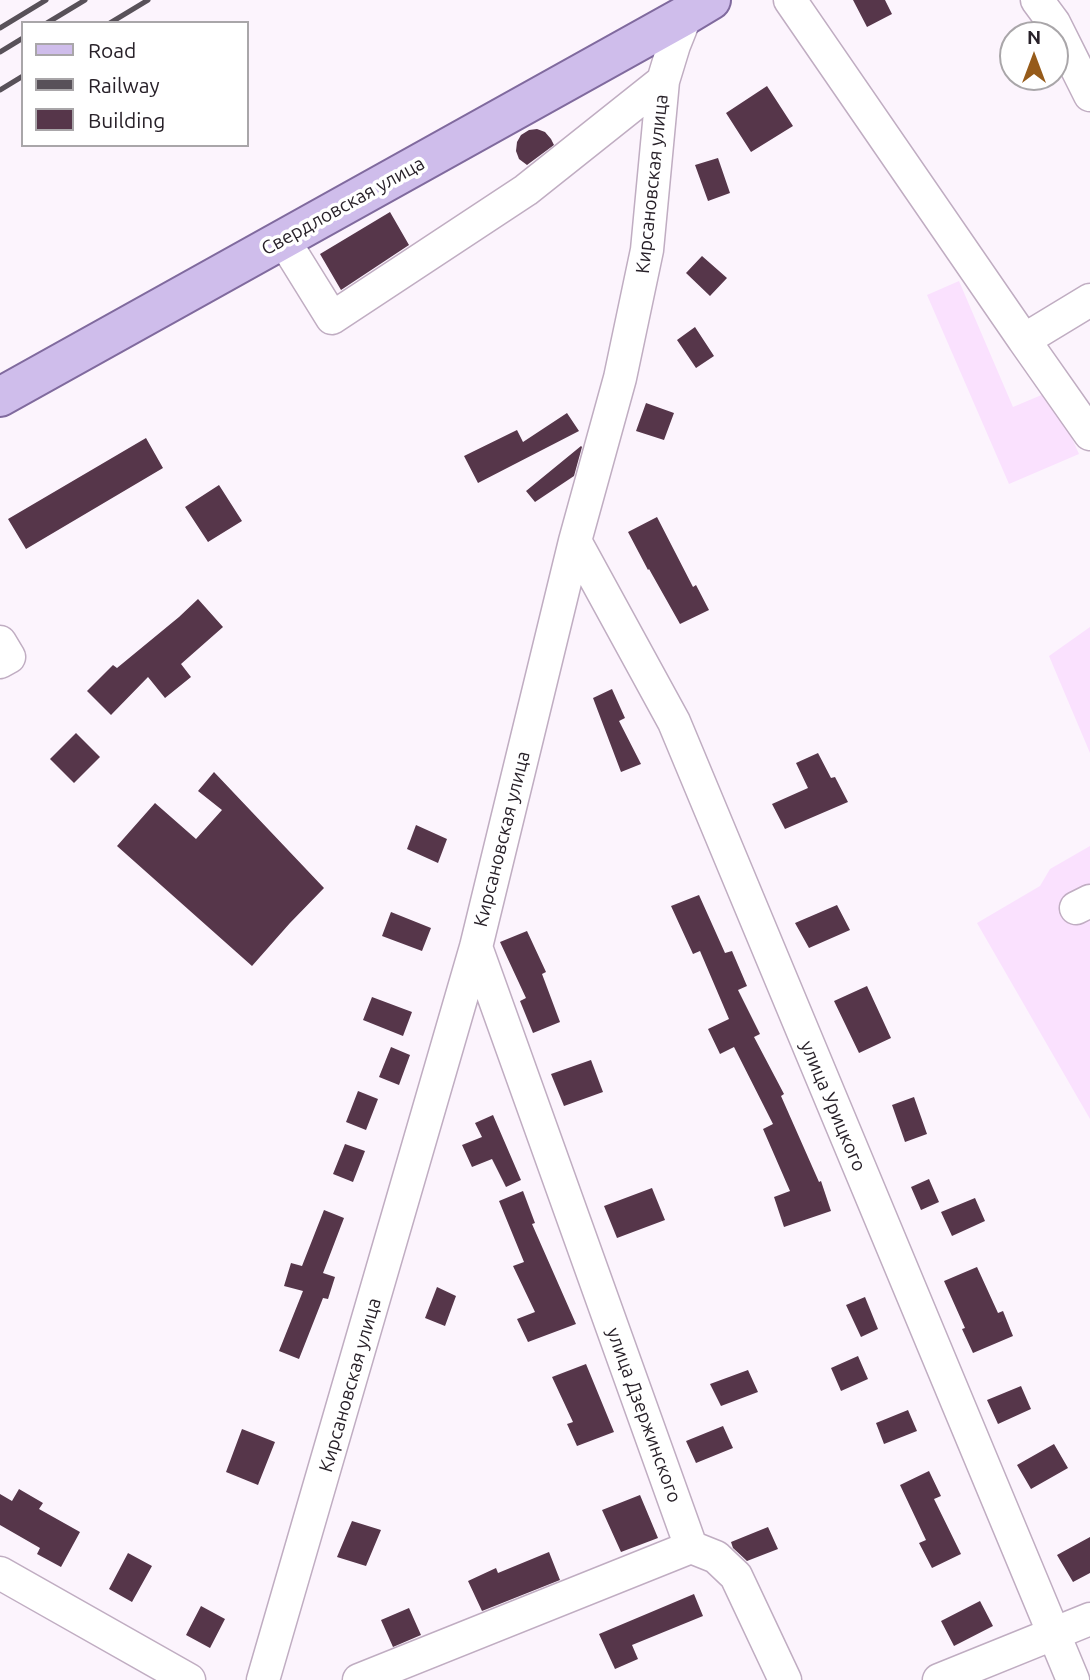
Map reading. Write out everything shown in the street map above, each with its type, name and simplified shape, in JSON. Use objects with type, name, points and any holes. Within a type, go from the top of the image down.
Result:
[{"type":"main road","name":"Свердловская улица","points":[[0,397],[699,8]]},
{"type":"street","points":[[790,0],[1090,434]]},
{"type":"street","points":[[1037,0],[1054,23],[1090,95]]},
{"type":"street","name":"Кирсановская улица","points":[[263,1680],[476,947],[575,541],[620,378],[647,250],[663,81],[674,45],[699,8]]},
{"type":"street","points":[[283,239],[332,318],[526,190],[663,81]]},
{"type":"street","points":[[1024,340],[1090,300]]},
{"type":"street","name":"улица Урицкого","points":[[575,541],[674,722],[1073,1680]]},
{"type":"street","points":[[0,642],[9,657],[0,662]]},
{"type":"street","name":"улица Дзержинского","points":[[476,947],[691,1547]]},
{"type":"street","points":[[359,1680],[691,1547],[716,1558],[736,1576],[785,1680]]},
{"type":"street","points":[[0,1573],[189,1680]]},
{"type":"street","points":[[939,1680],[1090,1619]]},
{"type":"shaded area","points":[[959,281],[1013,407],[1051,391],[1079,454],[1009,484],[927,295]]},
{"type":"shaded area","points":[[1090,627],[1090,753],[1049,656]]},
{"type":"shaded area","points":[[1090,846],[1090,1119],[977,923],[1040,886],[1050,869]]},
{"type":"building","points":[[853,0],[885,0],[892,14],[867,27]]},
{"type":"building","points":[[767,86],[793,126],[751,152],[726,113]]},
{"type":"building","points":[[537,129],[545,132],[554,145],[527,165],[519,159],[517,142],[521,135]]},
{"type":"building","points":[[718,158],[730,193],[708,201],[695,165]]},
{"type":"building","points":[[390,212],[409,245],[341,290],[320,254]]},
{"type":"building","points":[[702,256],[727,278],[710,296],[686,273]]},
{"type":"building","points":[[695,327],[714,356],[696,368],[677,340]]},
{"type":"building","points":[[646,403],[674,413],[664,440],[636,431]]},
{"type":"building","points":[[567,413],[579,431],[478,483],[464,456],[517,430],[523,442]]},
{"type":"building","points":[[146,438],[163,468],[26,549],[8,519]]},
{"type":"building","points":[[581,446],[574,476],[535,502],[526,491]]},
{"type":"building","points":[[219,485],[242,521],[208,542],[185,507]]},
{"type":"building","points":[[657,517],[693,587],[696,585],[709,610],[680,624],[628,532]]},
{"type":"building","points":[[198,599],[223,627],[181,664],[191,677],[165,698],[148,677],[111,715],[87,691],[113,665],[117,668]]},
{"type":"building","points":[[612,689],[625,718],[619,721],[641,764],[621,772],[593,698]]},
{"type":"building","points":[[76,733],[100,757],[74,783],[50,759]]},
{"type":"building","points":[[818,753],[848,802],[785,829],[772,804],[808,788],[796,763]]},
{"type":"building","points":[[214,772],[324,888],[252,966],[117,846],[155,803],[196,839],[222,810],[198,791]]},
{"type":"building","points":[[416,825],[447,839],[438,863],[407,849]]},
{"type":"building","points":[[699,895],[725,953],[732,951],[747,986],[738,990],[760,1034],[754,1037],[784,1094],[781,1096],[819,1182],[821,1181],[831,1211],[784,1227],[774,1197],[790,1191],[763,1129],[773,1124],[734,1047],[720,1054],[708,1029],[729,1019],[700,951],[693,954],[671,906]]},
{"type":"building","points":[[837,905],[850,930],[809,948],[795,923]]},
{"type":"building","points":[[391,912],[431,928],[422,951],[382,936]]},
{"type":"building","points":[[527,931],[546,972],[542,974],[560,1022],[533,1033],[520,1001],[526,998],[500,942]]},
{"type":"building","points":[[867,986],[891,1038],[859,1053],[834,1001]]},
{"type":"building","points":[[372,997],[412,1012],[403,1036],[363,1020]]},
{"type":"building","points":[[391,1047],[410,1055],[399,1085],[379,1077]]},
{"type":"building","points":[[591,1060],[603,1092],[564,1106],[551,1074]]},
{"type":"building","points":[[358,1091],[378,1099],[366,1130],[346,1122]]},
{"type":"building","points":[[914,1097],[927,1134],[905,1142],[892,1105]]},
{"type":"building","points":[[493,1115],[521,1180],[506,1187],[492,1159],[472,1167],[462,1145],[482,1137],[475,1123]]},
{"type":"building","points":[[345,1144],[365,1151],[353,1182],[333,1174]]},
{"type":"building","points":[[929,1179],[939,1202],[921,1210],[911,1187]]},
{"type":"building","points":[[652,1188],[665,1220],[617,1238],[604,1206]]},
{"type":"building","points":[[523,1191],[535,1223],[532,1224],[576,1324],[528,1342],[517,1319],[535,1312],[513,1266],[524,1262],[499,1201]]},
{"type":"building","points":[[975,1198],[985,1221],[952,1236],[941,1212]]},
{"type":"building","points":[[324,1210],[344,1218],[323,1273],[335,1277],[328,1299],[323,1298],[299,1359],[279,1351],[303,1291],[284,1286],[291,1263],[302,1266]]},
{"type":"building","points":[[977,1267],[998,1313],[1003,1311],[1013,1336],[973,1353],[944,1281]]},
{"type":"building","points":[[437,1287],[456,1296],[445,1326],[425,1318]]},
{"type":"building","points":[[865,1297],[878,1329],[861,1337],[846,1305]]},
{"type":"building","points":[[858,1356],[868,1379],[841,1391],[831,1368]]},
{"type":"building","points":[[586,1364],[614,1432],[577,1446],[567,1424],[573,1422],[552,1377]]},
{"type":"building","points":[[748,1370],[758,1392],[721,1406],[710,1384]]},
{"type":"building","points":[[1021,1386],[1031,1409],[998,1424],[987,1400]]},
{"type":"building","points":[[908,1410],[917,1431],[884,1444],[876,1423]]},
{"type":"building","points":[[723,1426],[733,1448],[696,1463],[686,1441]]},
{"type":"building","points":[[242,1429],[275,1442],[258,1485],[226,1472]]},
{"type":"building","points":[[1054,1444],[1068,1468],[1031,1489],[1017,1465]]},
{"type":"building","points":[[929,1471],[941,1496],[934,1499],[961,1554],[932,1568],[919,1543],[926,1540],[900,1485]]},
{"type":"building","points":[[19,1489],[43,1503],[39,1509],[80,1532],[61,1567],[37,1554],[40,1548],[0,1525],[0,1494],[12,1501]]},
{"type":"building","points":[[640,1495],[658,1538],[621,1552],[602,1510]]},
{"type":"building","points":[[352,1521],[381,1530],[366,1566],[337,1557]]},
{"type":"building","points":[[768,1527],[778,1549],[747,1561],[733,1548],[731,1542]]},
{"type":"building","points":[[1090,1537],[1090,1573],[1073,1582],[1057,1555]]},
{"type":"building","points":[[549,1552],[560,1580],[482,1611],[468,1581],[496,1568],[498,1573]]},
{"type":"building","points":[[128,1553],[152,1566],[132,1602],[109,1589]]},
{"type":"building","points":[[694,1594],[703,1616],[632,1645],[638,1659],[615,1669],[599,1634]]},
{"type":"building","points":[[980,1601],[993,1626],[954,1646],[941,1621]]},
{"type":"building","points":[[201,1606],[225,1619],[210,1648],[186,1635]]},
{"type":"building","points":[[409,1608],[421,1635],[393,1647],[381,1620]]},
{"type":"railway","points":[[0,28],[46,0]]},
{"type":"railway","points":[[50,21],[85,0]]},
{"type":"railway","points":[[113,21],[148,0]]},
{"type":"railway","points":[[0,52],[21,39]]},
{"type":"railway","points":[[0,90],[21,77]]}]
